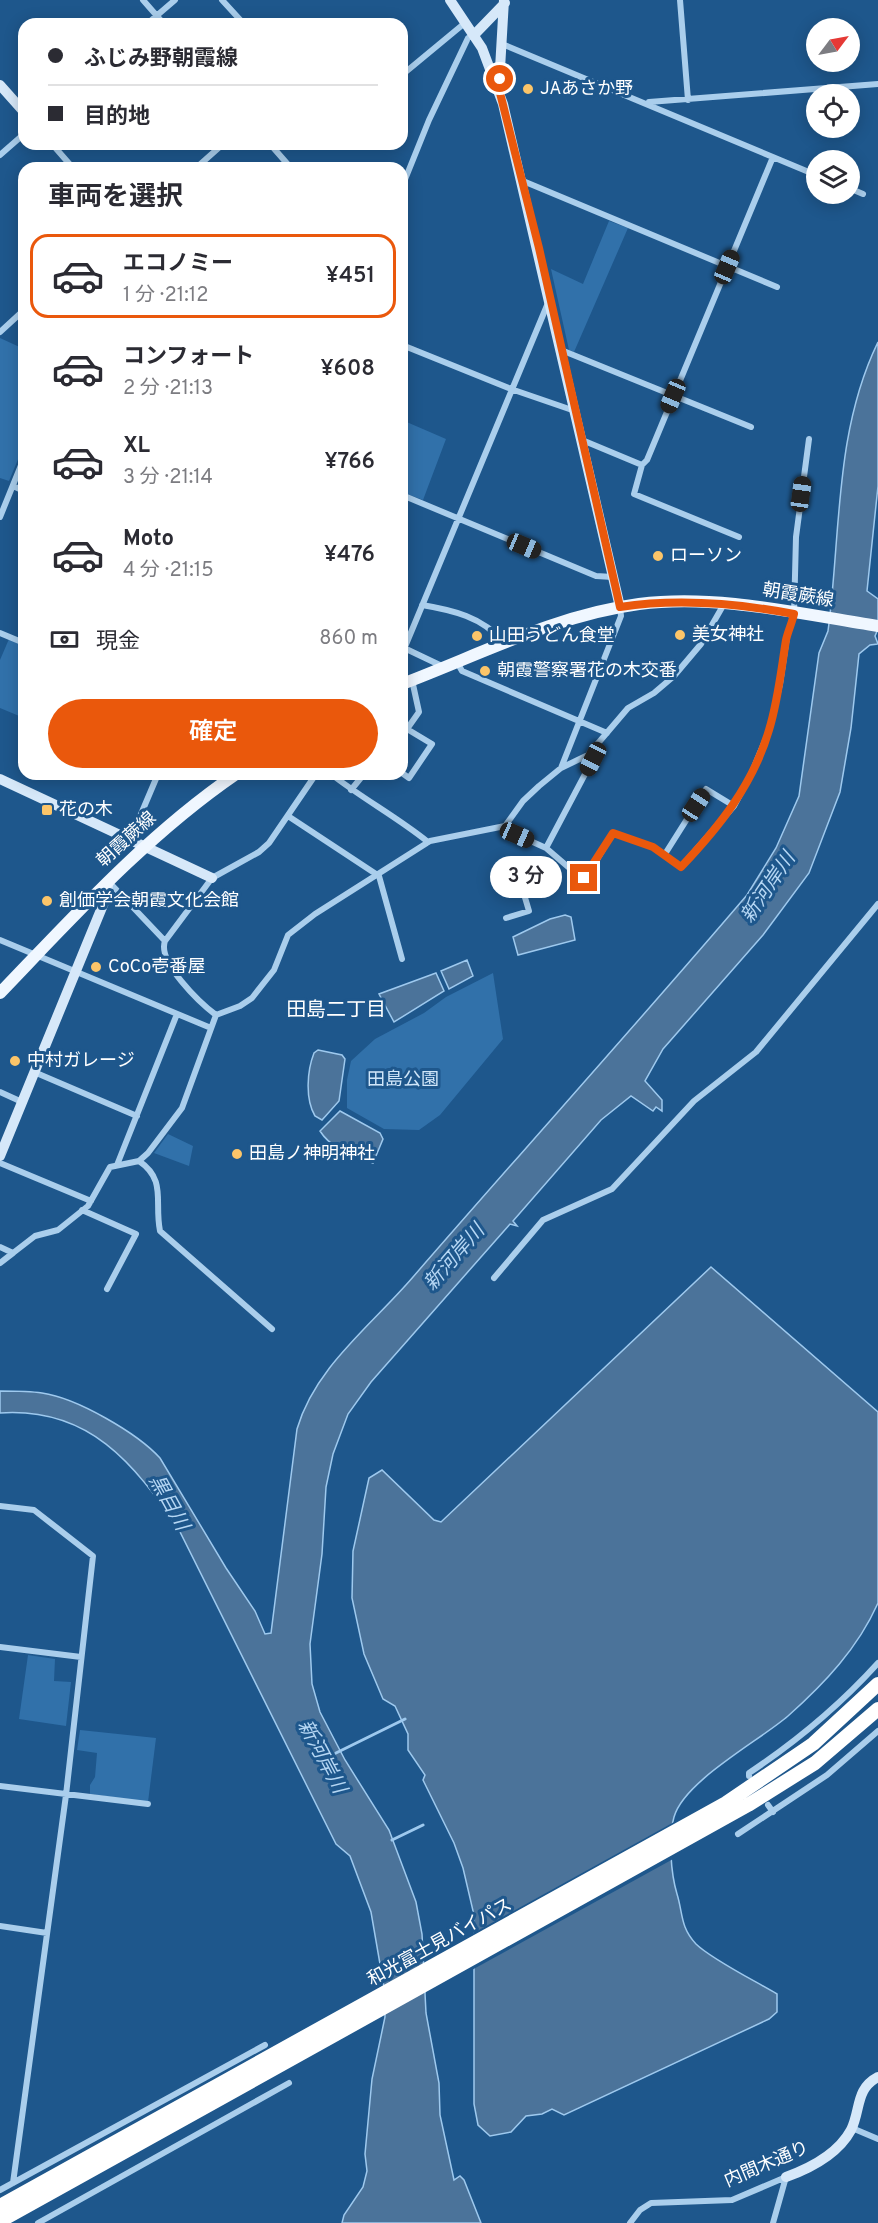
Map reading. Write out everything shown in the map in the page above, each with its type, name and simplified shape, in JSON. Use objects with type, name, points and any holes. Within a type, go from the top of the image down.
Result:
[{"type":"highway","name":"和光富士見バイパス","points":[[678,1838],[792,1760],[839,1723],[878,1684]]},
{"type":"highway","name":"和光富士見バイパス","points":[[0,2206],[313,2040],[678,1838],[793,1778],[836,1747],[878,1709]]},
{"type":"highway","name":"和光富士見バイパス","points":[[0,2221],[313,2040]]},
{"type":"main road","name":"朝霞蕨線","points":[[408,682],[573,618],[620,607],[680,601],[725,603],[878,626]]},
{"type":"main road","name":"朝霞蕨線","points":[[0,993],[109,881],[189,809],[228,780]]},
{"type":"street","points":[[143,0],[157,16]]},
{"type":"street","points":[[154,18],[176,0]]},
{"type":"street","points":[[222,0],[238,18]]},
{"type":"street","points":[[450,0],[475,34],[499,89],[523,181],[620,607],[621,616],[561,768]]},
{"type":"street","points":[[680,0],[688,100]]},
{"type":"street","points":[[408,172],[429,120],[468,38],[475,34],[504,1]]},
{"type":"street","points":[[499,89],[504,1]]},
{"type":"street","points":[[408,70],[467,22]]},
{"type":"street","points":[[502,44],[806,171]]},
{"type":"street","points":[[645,103],[878,84]]},
{"type":"street","points":[[0,85],[18,105]]},
{"type":"street","points":[[0,155],[18,139]]},
{"type":"street","points":[[57,150],[68,162]]},
{"type":"street","points":[[203,162],[216,150]]},
{"type":"street","points":[[275,150],[286,162]]},
{"type":"street","points":[[739,537],[634,494],[642,465],[647,460],[773,156]]},
{"type":"street","points":[[523,181],[777,287]]},
{"type":"street","points":[[860,193],[864,195]]},
{"type":"street","points":[[408,638],[550,299]]},
{"type":"street","points":[[0,332],[18,316]]},
{"type":"street","points":[[408,347],[511,390],[575,411]]},
{"type":"street","points":[[561,350],[751,427]]},
{"type":"street","points":[[582,440],[642,465]]},
{"type":"street","points":[[0,1263],[35,1236],[58,1230],[82,1210],[91,1201],[110,1167],[139,1161],[148,1153],[182,1108],[216,1015],[240,1006],[252,998],[268,981],[283,945],[299,925],[379,876],[428,842],[474,831],[502,828],[546,848],[581,878],[587,876],[613,833],[665,854],[681,867],[734,806],[752,772],[769,731],[780,684],[787,637],[798,614],[796,537],[809,440]]},
{"type":"street","points":[[0,517],[18,473]]},
{"type":"street","points":[[13,486],[18,488]]},
{"type":"street","points":[[408,498],[596,576],[614,577]]},
{"type":"street","points":[[502,828],[523,801],[561,768],[595,749],[628,708],[661,688],[685,665],[708,633],[725,603]]},
{"type":"street","points":[[422,605],[459,610],[497,635],[505,644]]},
{"type":"street","points":[[0,633],[18,640]]},
{"type":"street","points":[[408,652],[445,667]]},
{"type":"street","points":[[457,662],[462,671],[607,733]]},
{"type":"street","points":[[408,685],[418,712],[408,726]]},
{"type":"street","points":[[408,730],[432,744],[408,777]]},
{"type":"street","points":[[546,848],[593,759],[595,749]]},
{"type":"street","points":[[0,779],[212,878]]},
{"type":"street","points":[[130,841],[155,780]]},
{"type":"street","points":[[216,1015],[189,991],[175,973],[164,953],[165,941],[212,878],[259,852],[288,816],[312,780]]},
{"type":"street","points":[[338,780],[383,811],[399,818],[428,842]]},
{"type":"street","points":[[351,790],[359,780]]},
{"type":"street","points":[[665,854],[706,789],[734,806]]},
{"type":"street","points":[[288,816],[379,876],[402,959]]},
{"type":"street","points":[[495,881],[518,874],[529,911],[506,918]]},
{"type":"street","points":[[109,881],[116,892],[165,941]]},
{"type":"street","points":[[0,1156],[105,900],[109,881]]},
{"type":"street","points":[[494,1278],[543,1220],[612,1189],[694,1101],[756,1052],[878,903]]},
{"type":"street","points":[[0,940],[211,1028]]},
{"type":"street","points":[[117,1165],[177,1014]]},
{"type":"street","points":[[34,1072],[137,1116]]},
{"type":"street","points":[[0,1092],[22,1102]]},
{"type":"street","points":[[139,1161],[152,1170],[158,1186],[157,1217],[160,1230],[272,1329]]},
{"type":"street","points":[[0,1163],[91,1201]]},
{"type":"street","points":[[82,1210],[136,1233],[107,1289]]},
{"type":"street","points":[[0,1247],[14,1253]]},
{"type":"street","points":[[0,1506],[34,1510],[93,1556],[66,1795],[13,2183]]},
{"type":"street","points":[[0,1647],[81,1657]]},
{"type":"street","points":[[749,1776],[749,1773],[795,1741],[832,1710],[878,1663]]},
{"type":"street","points":[[738,1834],[827,1775],[878,1731]]},
{"type":"street","points":[[0,1786],[148,1804]]},
{"type":"street","points":[[768,1805],[773,1812]]},
{"type":"street","points":[[0,1926],[47,1933]]},
{"type":"street","points":[[0,2190],[265,2045]]},
{"type":"street","name":"内間木通り","points":[[630,2223],[642,2208],[651,2203],[735,2199],[820,2161],[842,2142],[852,2128],[862,2090],[878,2077]]},
{"type":"street","points":[[38,2223],[289,2083]]},
{"type":"street","points":[[852,2128],[878,2139]]},
{"type":"street","points":[[773,2223],[786,2177]]},
{"type":"green space","points":[[609,221],[628,228],[574,352],[569,350],[551,269],[583,284]]},
{"type":"green space","points":[[0,338],[18,346],[18,459],[9,481],[0,478]]},
{"type":"green space","points":[[408,423],[446,439],[423,500],[408,494]]},
{"type":"green space","points":[[9,639],[18,643],[18,716],[0,708],[0,660]]},
{"type":"green space","name":"田島公園","points":[[493,973],[503,1039],[440,1115],[419,1130],[384,1129],[347,1108],[347,1080],[351,1061],[375,1039],[424,1013],[446,997]]},
{"type":"green space","points":[[168,1134],[193,1146],[189,1166],[154,1153]]},
{"type":"green space","points":[[28,1655],[55,1659],[54,1681],[71,1682],[66,1726],[19,1719]]},
{"type":"green space","points":[[80,1730],[156,1738],[148,1802],[90,1794],[90,1785],[95,1777],[97,1753],[77,1750]]},
{"type":"water","points":[[878,342],[878,486],[867,591],[878,599],[878,629],[875,636],[878,644],[870,645],[859,654],[851,728],[840,792],[809,873],[763,935],[663,1049],[645,1081],[662,1100],[662,1111],[656,1107],[653,1111],[631,1096],[601,1120],[513,1221],[517,1226],[510,1224],[371,1382],[348,1414],[333,1454],[326,1487],[322,1554],[310,1644],[312,1684],[320,1712],[345,1760],[389,1830],[416,1902],[422,1934],[426,2013],[439,2083],[440,2115],[454,2180],[460,2176],[464,2180],[481,2223],[342,2223],[344,2215],[363,2187],[367,2171],[365,2154],[372,2079],[385,2017],[384,1987],[371,1912],[350,1856],[336,1844],[179,1530],[162,1505],[126,1462],[106,1444],[84,1430],[59,1419],[31,1414],[0,1413],[0,1391],[42,1393],[72,1402],[106,1418],[150,1448],[160,1458],[226,1568],[255,1611],[265,1634],[271,1633],[297,1429],[305,1407],[317,1386],[346,1348],[413,1277],[747,895],[776,848],[799,796],[819,653],[828,631],[846,448],[853,412]]},
{"type":"water","points":[[565,915],[571,917],[575,940],[518,955],[513,937],[550,919]]},
{"type":"water","points":[[467,960],[473,976],[449,989],[441,971]]},
{"type":"water","points":[[436,973],[444,991],[394,1022],[379,994]]},
{"type":"water","points":[[318,1050],[342,1055],[345,1059],[339,1101],[322,1120],[315,1116],[308,1093],[310,1068],[314,1053]]},
{"type":"water","points":[[340,1111],[380,1133],[383,1139],[373,1163],[337,1147],[320,1131]]},
{"type":"water","points":[[711,1267],[878,1412],[878,1603],[861,1635],[827,1678],[788,1716],[724,1762],[692,1790],[681,1803],[672,1826],[673,1876],[687,1932],[703,1950],[777,1994],[777,2012],[769,2019],[564,2115],[552,2109],[542,2114],[526,2116],[511,2132],[490,2136],[478,2125],[474,2104],[474,1915],[463,1868],[454,1843],[423,1780],[425,1775],[408,1750],[408,1734],[395,1706],[383,1699],[364,1654],[352,1598],[353,1551],[369,1478],[382,1470],[434,1520],[441,1522]]},
{"type":"pier","points":[[676,1821],[675,1858],[470,1971],[470,1935]]},
{"type":"waterway","name":"新河岸川","points":[[336,1753],[405,1719]]},
{"type":"waterway","points":[[392,1840],[423,1825]]},
{"type":"place","name":"JAあさか野","points":[[528,89]]},
{"type":"place","name":"ローソン","points":[[658,556]]},
{"type":"place","name":"美女神社","points":[[680,635]]},
{"type":"place","name":"山田うどん食堂","points":[[477,636]]},
{"type":"place","name":"朝霞警察署花の木交番","points":[[485,671]]},
{"type":"place","name":"花の木","points":[[47,810]]},
{"type":"place","name":"創価学会朝霞文化会館","points":[[47,901]]},
{"type":"place","name":"CoCo壱番屋","points":[[96,967]]},
{"type":"place","name":"中村ガレージ","points":[[15,1061]]},
{"type":"place","name":"田島ノ神明神社","points":[[237,1154]]},
{"type":"district","name":"田島二丁目","points":[[336,1011]]},
{"type":"route","points":[[500,79],[499,89],[539,248],[620,607],[680,601],[712,602],[759,607],[794,614],[787,637],[777,702],[765,744],[745,787],[717,829],[681,867],[653,847],[613,833],[584,878]]},
{"type":"water label","name":"黒目川","points":[[168,1503]]}]
